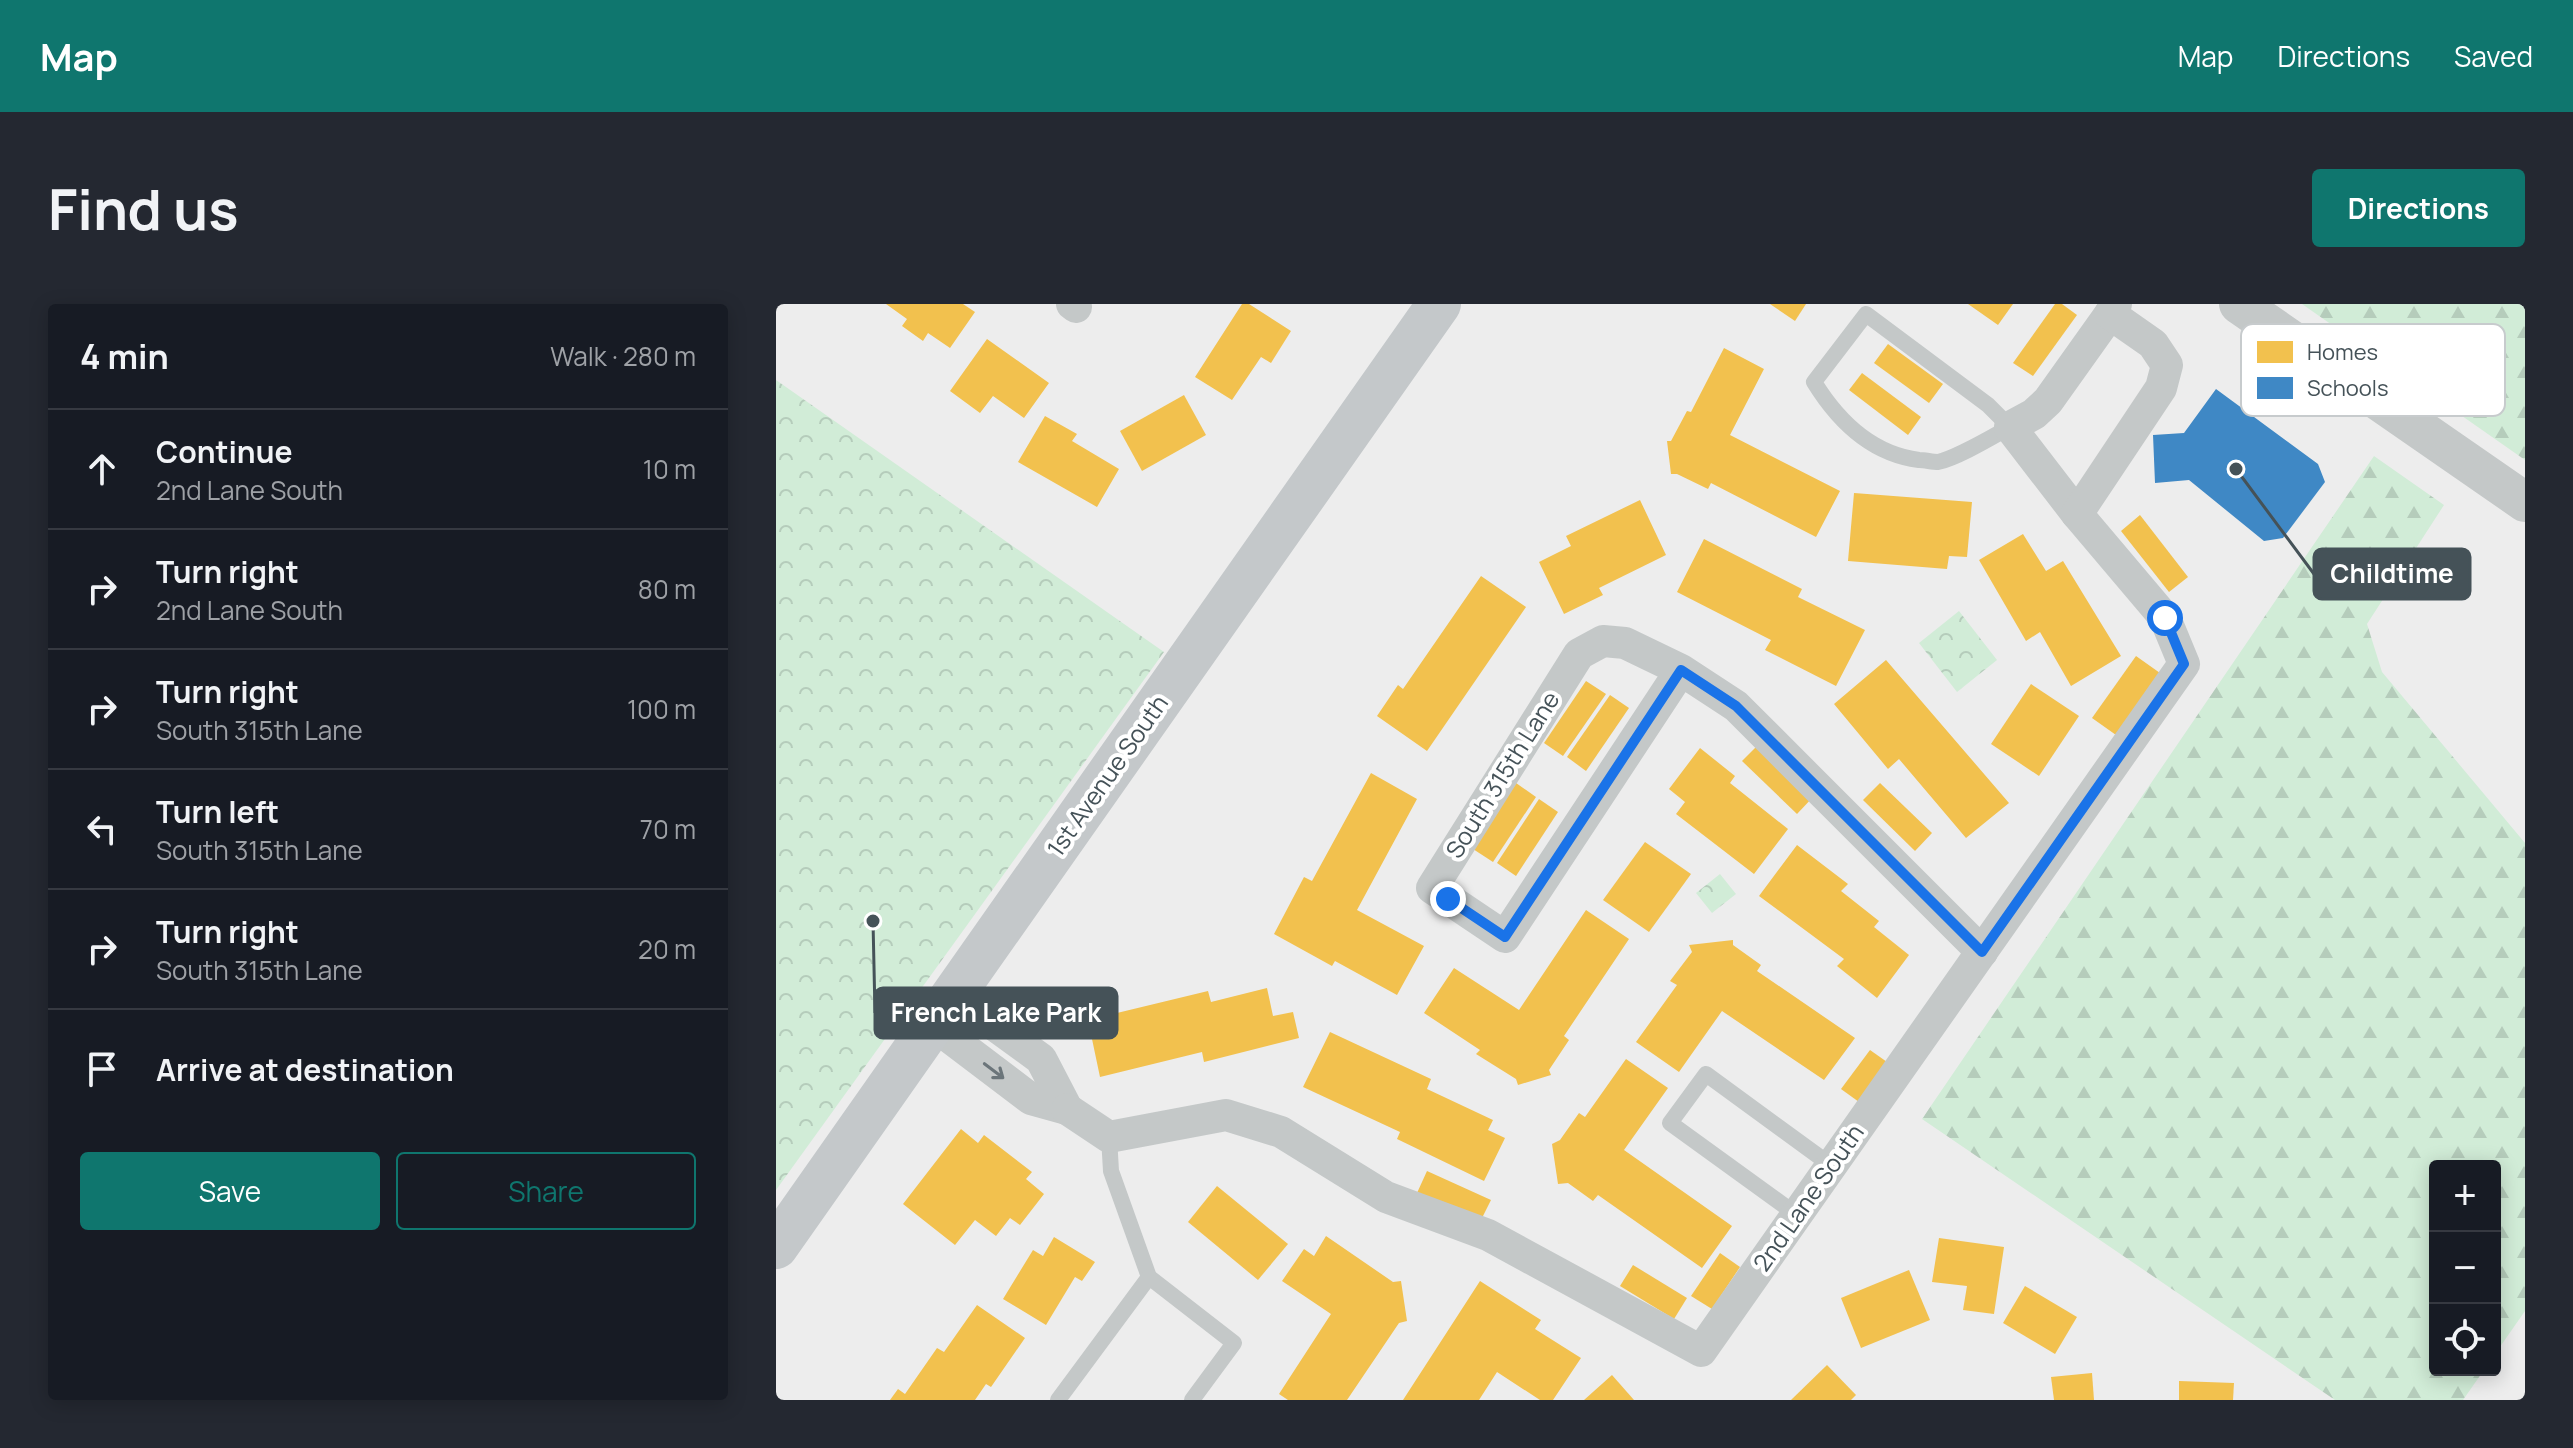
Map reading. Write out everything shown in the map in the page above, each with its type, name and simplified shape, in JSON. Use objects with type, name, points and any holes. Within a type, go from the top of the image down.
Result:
[{"type":"main road","name":"1st Avenue South","points":[[776,1247],[1439,304]]},
{"type":"street","points":[[2239,304],[2268,324]]},
{"type":"street","points":[[2010,427],[2034,414],[2048,401],[2113,309],[2153,344],[2167,365],[2161,388],[2077,514]]},
{"type":"street","points":[[2401,416],[2525,502]]},
{"type":"street","name":"2nd Lane South","points":[[1109,1137],[1226,1115],[1281,1132],[1386,1197],[1488,1235],[1701,1351],[2184,664],[2165,618],[2077,514],[2010,427]]},
{"type":"street","name":"South 315th Lane","points":[[1681,670],[1505,937],[1432,888],[1579,654],[1603,641],[1625,643],[1681,670],[1736,706],[1982,952]]},
{"type":"street","points":[[943,1010],[1041,1059],[1067,1109],[1109,1137]]},
{"type":"lane","points":[[1866,314],[1988,405],[2010,427],[1937,462],[1901,457],[1864,440],[1829,407],[1814,382],[1866,314]]},
{"type":"lane","points":[[1797,1215],[1670,1123],[1706,1074],[1832,1166]]},
{"type":"lane","points":[[1109,1137],[1111,1171],[1149,1277],[1234,1343],[1192,1400]]},
{"type":"lane","points":[[1058,1400],[1149,1277]]},
{"type":"green space","points":[[2302,304],[2525,304],[2525,460],[2462,416],[2505,416],[2505,324],[2331,324]]},
{"type":"green space","points":[[776,380],[1164,652],[776,1190]]},
{"type":"green space","points":[[2374,456],[2444,505],[2367,624],[2382,672],[2525,843],[2525,1311],[2501,1345],[2501,1160],[2429,1160],[2429,1376],[2480,1376],[2463,1400],[2335,1400],[1922,1119]]},
{"type":"green space","points":[[1959,611],[1997,660],[1957,692],[1919,643]]},
{"type":"green space","points":[[1720,874],[1736,894],[1712,913],[1696,893]]},
{"type":"building: Homes","points":[[886,304],[963,304],[975,312],[950,348],[928,333],[923,341],[902,326],[907,319]]},
{"type":"building: Homes","points":[[1242,304],[1249,304],[1291,331],[1271,363],[1261,357],[1232,400],[1195,377]]},
{"type":"building: Homes","points":[[1770,304],[1806,304],[1795,321]]},
{"type":"building: Homes","points":[[1968,304],[2013,304],[1998,325]]},
{"type":"building: Homes","points":[[2055,304],[2062,304],[2077,315],[2033,376],[2013,363]]},
{"type":"building: Homes","points":[[987,339],[1049,383],[1024,418],[993,396],[980,413],[950,391]]},
{"type":"building: Homes","points":[[1888,344],[1943,384],[1929,403],[1874,363]]},
{"type":"building: Homes","points":[[1724,348],[1764,369],[1730,435],[1840,491],[1816,537],[1711,483],[1708,489],[1671,474],[1667,441],[1671,441],[1687,411],[1691,412]]},
{"type":"building: Homes","points":[[1862,373],[1921,417],[1908,435],[1849,390]]},
{"type":"building: Homes","points":[[1184,395],[1206,435],[1142,471],[1120,431]]},
{"type":"building: Homes","points":[[1045,416],[1077,434],[1072,441],[1119,469],[1097,507],[1018,462]]},
{"type":"building: Homes","points":[[1854,493],[1972,502],[1967,557],[1949,556],[1947,569],[1848,561]]},
{"type":"building: Homes","points":[[1640,500],[1666,555],[1599,588],[1603,595],[1564,614],[1539,562],[1571,546],[1566,536]]},
{"type":"building: Homes","points":[[2140,515],[2188,577],[2169,592],[2121,531]]},
{"type":"building: Homes","points":[[2023,534],[2046,571],[2063,561],[2121,656],[2071,686],[2040,632],[2026,641],[1979,560]]},
{"type":"building: Homes","points":[[1704,539],[1802,589],[1798,597],[1865,630],[1836,686],[1765,650],[1771,640],[1677,592]]},
{"type":"building: Homes","points":[[1481,576],[1526,607],[1427,751],[1377,716],[1398,685],[1403,689]]},
{"type":"building: Homes","points":[[2136,656],[2160,673],[2116,735],[2092,718]]},
{"type":"building: Homes","points":[[1886,660],[2009,803],[1966,838],[1899,759],[1888,769],[1834,704]]},
{"type":"building: Homes","points":[[1586,681],[1606,694],[1563,756],[1544,743]]},
{"type":"building: Homes","points":[[2031,684],[2079,716],[2039,776],[1991,744]]},
{"type":"building: Homes","points":[[1610,695],[1629,708],[1586,771],[1567,757]]},
{"type":"building: Homes","points":[[1760,743],[1814,796],[1797,814],[1742,761]]},
{"type":"building: Homes","points":[[1700,748],[1735,776],[1730,783],[1788,829],[1754,874],[1676,814],[1685,802],[1669,789]]},
{"type":"building: Homes","points":[[1371,773],[1417,799],[1357,910],[1424,946],[1397,995],[1335,961],[1332,966],[1274,934],[1304,877],[1312,881]]},
{"type":"building: Homes","points":[[1516,783],[1536,797],[1493,862],[1473,849]]},
{"type":"building: Homes","points":[[1880,783],[1932,833],[1915,851],[1863,800]]},
{"type":"building: Homes","points":[[1539,799],[1558,812],[1516,876],[1497,863]]},
{"type":"building: Homes","points":[[1645,842],[1691,874],[1649,932],[1603,900]]},
{"type":"building: Homes","points":[[1797,845],[1848,884],[1841,891],[1879,921],[1874,927],[1909,955],[1877,998],[1837,966],[1844,959],[1759,896]]},
{"type":"building: Homes","points":[[1586,910],[1629,939],[1564,1036],[1569,1040],[1549,1070],[1551,1075],[1518,1085],[1516,1079],[1476,1054],[1480,1050],[1424,1013],[1454,968],[1519,1010]]},
{"type":"building: Homes","points":[[1733,940],[1733,945],[1761,965],[1757,971],[1855,1038],[1824,1080],[1722,1011],[1679,1072],[1636,1042],[1677,985],[1670,981],[1692,952],[1689,945]]},
{"type":"building: Homes","points":[[1267,988],[1273,1016],[1293,1012],[1299,1038],[1204,1062],[1202,1052],[1100,1077],[1088,1020],[1208,991],[1211,1002]]},
{"type":"building: Homes","points":[[1330,1032],[1431,1079],[1427,1089],[1493,1120],[1488,1130],[1505,1138],[1484,1181],[1397,1139],[1400,1132],[1303,1087]]},
{"type":"building: Homes","points":[[1870,1050],[1887,1062],[1859,1102],[1841,1089]]},
{"type":"building: Homes","points":[[1626,1059],[1668,1088],[1624,1150],[1732,1226],[1702,1268],[1598,1195],[1593,1201],[1568,1183],[1558,1184],[1552,1144],[1560,1140],[1579,1113],[1585,1117]]},
{"type":"building: Homes","points":[[961,1129],[978,1143],[984,1135],[1032,1172],[1026,1179],[1044,1194],[1020,1225],[1010,1218],[996,1236],[975,1220],[955,1245],[903,1204]]},
{"type":"building: Homes","points":[[1427,1171],[1491,1200],[1480,1222],[1417,1193]]},
{"type":"building: Homes","points":[[1217,1186],[1288,1244],[1258,1280],[1188,1222]]},
{"type":"building: Homes","points":[[1326,1236],[1393,1282],[1401,1281],[1407,1321],[1399,1323],[1347,1400],[1288,1400],[1279,1394],[1331,1314],[1282,1281],[1304,1249],[1314,1256]]},
{"type":"building: Homes","points":[[1054,1237],[1095,1262],[1082,1281],[1075,1277],[1046,1325],[1003,1299],[1033,1250],[1043,1256]]},
{"type":"building: Homes","points":[[1939,1238],[2004,1247],[1994,1314],[1963,1310],[1967,1286],[1932,1282]]},
{"type":"building: Homes","points":[[1720,1253],[1740,1267],[1712,1309],[1691,1296]]},
{"type":"building: Homes","points":[[1633,1265],[1687,1298],[1674,1319],[1620,1286]]},
{"type":"building: Homes","points":[[1909,1270],[1930,1320],[1861,1348],[1841,1298]]},
{"type":"building: Homes","points":[[1480,1281],[1541,1320],[1535,1329],[1581,1358],[1553,1400],[1540,1400],[1497,1372],[1479,1400],[1403,1400]]},
{"type":"building: Homes","points":[[2025,1286],[2077,1317],[2055,1354],[2003,1323]]},
{"type":"building: Homes","points":[[977,1305],[1025,1338],[991,1387],[986,1384],[975,1400],[890,1400],[898,1389],[905,1394],[937,1348],[944,1352]]},
{"type":"building: Homes","points":[[1827,1365],[1856,1395],[1851,1400],[1791,1400]]},
{"type":"building: Homes","points":[[2092,1373],[2094,1400],[2054,1400],[2051,1377]]},
{"type":"building: Homes","points":[[1612,1375],[1634,1400],[1584,1400]]},
{"type":"building: Homes","points":[[2179,1381],[2234,1383],[2233,1400],[2179,1400]]},
{"type":"building: Schools","points":[[2216,389],[2241,407],[2241,416],[2253,416],[2318,464],[2325,482],[2283,538],[2264,541],[2189,480],[2155,483],[2153,435],[2184,433]]},
{"type":"place","name":"Childtime","points":[[2236,469]]},
{"type":"place","name":"French Lake Park","points":[[873,921]]},
{"type":"route","points":[[1448,899],[1505,937],[1681,670],[1736,706],[1982,952],[2184,664],[2165,618]]}]
